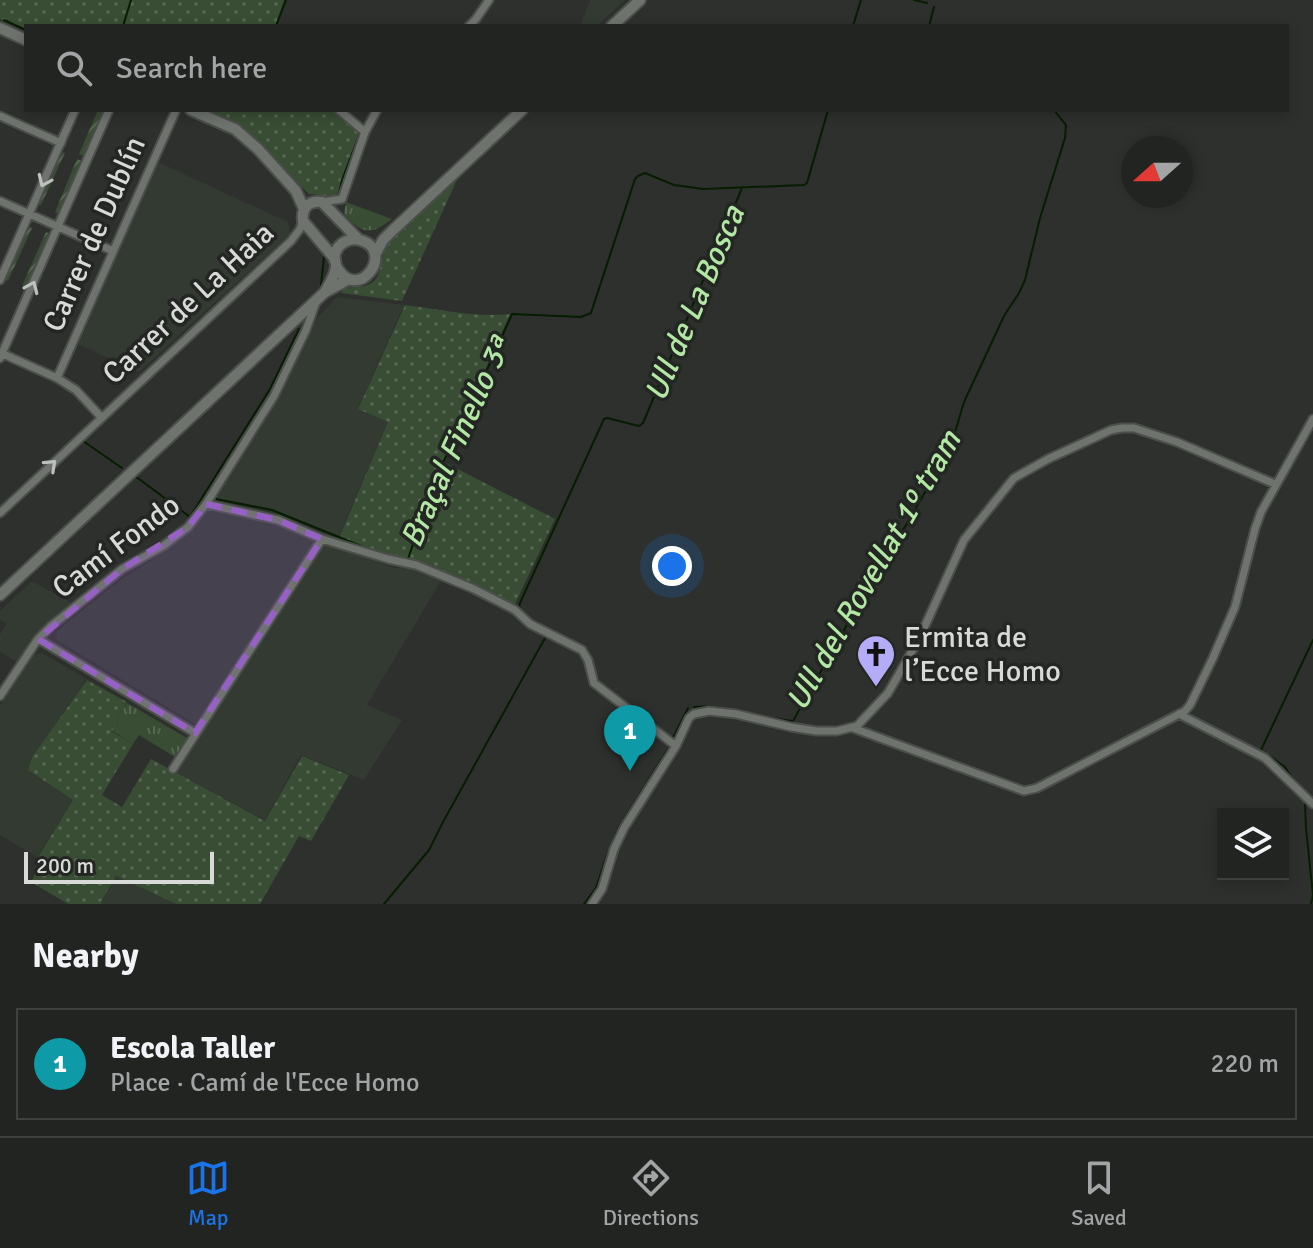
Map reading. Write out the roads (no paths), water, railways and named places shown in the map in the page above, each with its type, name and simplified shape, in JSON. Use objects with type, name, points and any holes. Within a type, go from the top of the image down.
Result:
[{"type":"street","points":[[471,24],[489,0]]},
{"type":"street","points":[[614,24],[640,0]]},
{"type":"street","points":[[0,28],[24,39]]},
{"type":"street","points":[[0,280],[74,112]]},
{"type":"street","points":[[102,418],[76,390],[57,378],[1,355],[108,112]]},
{"type":"street","name":"Carrer de Dublín","points":[[57,378],[175,112]]},
{"type":"street","points":[[196,112],[235,129],[296,191],[318,202],[371,247],[375,265],[370,273],[363,278],[349,279],[321,296]]},
{"type":"street","points":[[341,112],[365,132]]},
{"type":"street","points":[[303,215],[311,203],[342,199],[365,132],[376,112]]},
{"type":"street","points":[[375,255],[392,231],[520,112]]},
{"type":"street","points":[[0,116],[61,143]]},
{"type":"street","points":[[296,191],[303,215],[341,274],[349,279]]},
{"type":"street","points":[[0,201],[113,251]]},
{"type":"street","name":"Carrer de La Haia","points":[[0,513],[291,241],[300,229],[303,215]]},
{"type":"street","points":[[0,595],[321,296],[332,281],[337,249],[344,242],[376,239],[392,231]]},
{"type":"street","name":"Camí Fondo","points":[[0,696],[38,639],[51,626],[122,569],[163,546],[188,527],[206,504],[274,396],[321,296]]},
{"type":"street","points":[[592,904],[602,889],[624,828],[694,714],[709,711],[736,714],[816,731],[853,728],[1024,791],[1037,788],[1179,714],[1190,705],[1235,607],[1261,512],[1313,419]]},
{"type":"street","points":[[853,728],[888,693],[919,639],[964,540],[1014,478],[1111,430],[1134,428],[1177,442],[1275,484]]},
{"type":"street","points":[[206,504],[278,520],[322,539],[416,565],[515,610],[530,624],[582,650],[594,683],[676,746]]},
{"type":"street","points":[[173,769],[322,539]]},
{"type":"street","points":[[38,639],[195,733]]},
{"type":"street","points":[[1179,714],[1265,758],[1312,799]]},
{"type":"waterway","points":[[124,24],[131,0]]},
{"type":"waterway","points":[[277,24],[286,0]]},
{"type":"waterway","name":"Braçal Finello 3ª","points":[[854,24],[861,0]]},
{"type":"waterway","name":"Ull del Rovellat 1º tram","points":[[914,0],[927,3]]},
{"type":"waterway","name":"Ull del Rovellat 1º tram","points":[[930,24],[934,7]]},
{"type":"waterway","points":[[4,20],[24,29]]},
{"type":"waterway","name":"Braçal Finello 3ª","points":[[395,557],[408,559],[442,464],[512,314],[581,317],[591,313],[635,179],[645,173],[674,185],[703,189],[804,185],[827,112]]},
{"type":"waterway","name":"Ull del Rovellat 1º tram","points":[[694,707],[720,708],[793,721],[950,449],[964,402],[1004,316],[1025,280],[1065,138],[1066,125],[1056,112]]},
{"type":"waterway","points":[[337,195],[360,133]]},
{"type":"waterway","name":"Ull de La Bosca","points":[[522,612],[520,603],[604,419],[639,426],[643,423],[742,188]]},
{"type":"waterway","points":[[321,285],[324,257]]},
{"type":"waterway","points":[[135,476],[190,517],[270,389],[299,329]]},
{"type":"waterway","points":[[83,441],[122,468]]},
{"type":"waterway","name":"Braçal Finello 3ª","points":[[216,499],[272,510],[389,556]]},
{"type":"waterway","name":"Ull de La Bosca","points":[[384,904],[429,850],[545,638]]},
{"type":"waterway","points":[[1293,780],[1285,767],[1261,750],[1313,640]]},
{"type":"waterway","name":"Ull del Rovellat 1º tram","points":[[673,738],[688,708]]},
{"type":"waterway","name":"Ull del Rovellat 1º tram","points":[[584,904],[596,888],[619,827],[670,746]]},
{"type":"waterway","points":[[1305,804],[1313,895],[1311,904]]},
{"type":"place","name":"Ermita de l’Ecce Homo","points":[[876,688]]},
{"type":"place","name":"Escola Taller","points":[[630,771]]}]
